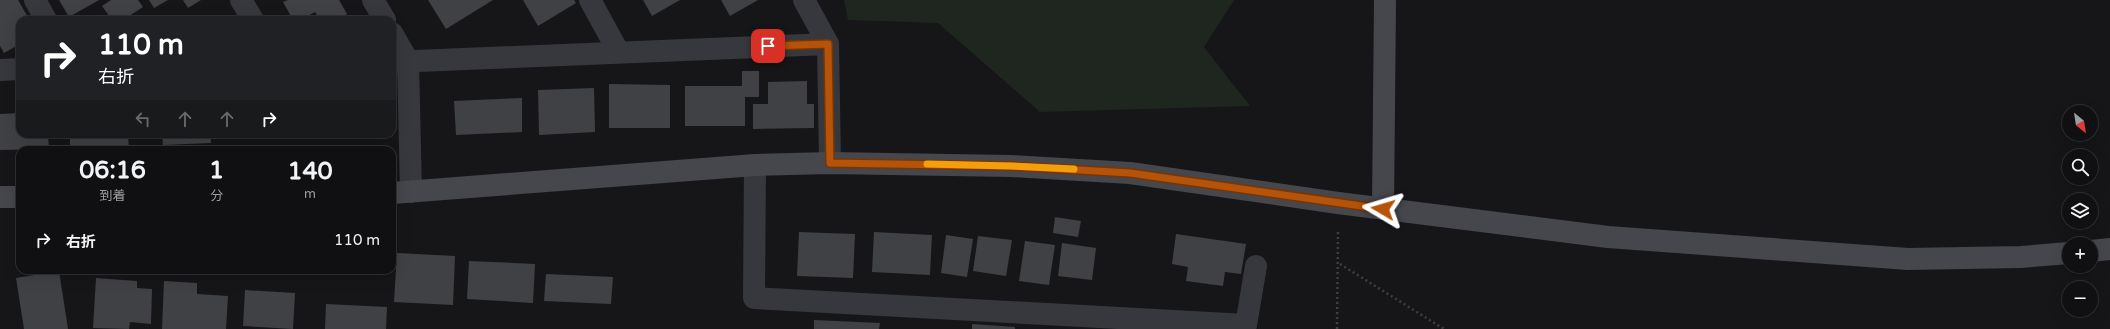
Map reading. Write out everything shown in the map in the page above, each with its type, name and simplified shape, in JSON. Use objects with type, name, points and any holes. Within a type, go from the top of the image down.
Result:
[{"type":"street","points":[[35,0],[44,16]]},
{"type":"street","points":[[241,0],[251,16]]},
{"type":"street","points":[[373,0],[383,16]]},
{"type":"street","points":[[590,0],[618,51]]},
{"type":"street","points":[[804,0],[828,44],[830,163]]},
{"type":"street","points":[[1383,209],[1385,0]]},
{"type":"street","points":[[400,62],[618,51],[828,44]]},
{"type":"street","points":[[396,48],[400,62],[402,192],[755,165],[830,163],[1011,166],[1130,173],[1338,203],[1608,237],[1900,258],[2021,257],[2062,254]]},
{"type":"street","points":[[0,70],[16,69]]},
{"type":"street","points":[[755,165],[754,298],[1246,325],[1256,266]]},
{"type":"street","points":[[0,198],[16,197]]},
{"type":"street","points":[[2098,250],[2110,249]]},
{"type":"path","points":[[1337,329],[1339,264],[1338,203]]},
{"type":"path","points":[[1339,264],[1444,329]]},
{"type":"shaded area","points":[[844,0],[1234,0],[1204,47],[1250,106],[1040,112],[938,23],[848,20]]},
{"type":"building","points":[[0,0],[18,0],[27,16],[16,16],[16,46],[4,53],[0,46]]},
{"type":"building","points":[[59,0],[99,0],[71,16],[68,16]]},
{"type":"building","points":[[111,0],[138,0],[143,7],[129,16],[109,16],[102,6]]},
{"type":"building","points":[[149,0],[168,0],[154,8]]},
{"type":"building","points":[[183,0],[201,0],[188,8]]},
{"type":"building","points":[[288,0],[339,0],[347,14],[343,16],[318,16],[315,12],[308,16],[291,16],[283,2]]},
{"type":"building","points":[[428,0],[493,0],[446,29]]},
{"type":"building","points":[[523,0],[574,0],[576,3],[538,26]]},
{"type":"building","points":[[643,0],[680,0],[652,16]]},
{"type":"building","points":[[721,0],[758,0],[730,16]]},
{"type":"building","points":[[742,71],[759,71],[759,97],[745,97],[745,126],[685,126],[685,86],[742,86]]},
{"type":"building","points":[[807,81],[807,104],[814,104],[814,128],[753,129],[753,104],[768,104],[768,82]]},
{"type":"building","points":[[609,84],[670,85],[670,128],[609,128]]},
{"type":"building","points":[[594,88],[595,132],[539,135],[538,90]]},
{"type":"building","points":[[522,98],[522,132],[456,135],[454,101]]},
{"type":"building","points":[[16,113],[16,138],[48,138],[49,146],[16,146],[16,150],[0,150],[0,114]]},
{"type":"building","points":[[70,138],[128,138],[129,146],[70,146]]},
{"type":"building","points":[[162,138],[210,138],[211,143],[163,145]]},
{"type":"building","points":[[241,138],[268,138],[241,139]]},
{"type":"building","points":[[312,138],[332,138],[312,139]]},
{"type":"building","points":[[1055,217],[1081,221],[1078,237],[1053,233]]},
{"type":"building","points":[[799,232],[855,234],[853,278],[797,276]]},
{"type":"building","points":[[874,232],[932,235],[930,275],[872,272]]},
{"type":"building","points":[[1176,234],[1246,244],[1241,274],[1225,272],[1223,286],[1186,281],[1188,267],[1172,264]]},
{"type":"building","points":[[946,235],[973,239],[967,277],[941,273]]},
{"type":"building","points":[[978,236],[1012,240],[1006,276],[973,271]]},
{"type":"building","points":[[1025,241],[1055,245],[1049,285],[1019,281]]},
{"type":"building","points":[[1062,243],[1096,248],[1092,280],[1058,276]]},
{"type":"building","points":[[397,253],[455,256],[453,305],[394,302]]},
{"type":"building","points":[[469,261],[535,264],[533,303],[467,299]]},
{"type":"building","points":[[41,274],[59,274],[68,329],[24,329],[16,278]]},
{"type":"building","points":[[546,274],[613,277],[611,304],[544,301]]},
{"type":"building","points":[[96,278],[137,281],[137,288],[152,289],[151,324],[130,322],[129,329],[93,328]]},
{"type":"building","points":[[164,281],[197,283],[197,294],[228,296],[226,329],[162,329]]},
{"type":"building","points":[[245,290],[295,293],[293,329],[243,326]]},
{"type":"building","points":[[326,304],[387,307],[386,329],[325,329]]},
{"type":"building","points":[[814,320],[880,323],[879,329],[814,329]]},
{"type":"building","points":[[972,324],[1015,327],[1015,329],[972,329]]},
{"type":"slow traffic","points":[[927,164],[1074,169]]},
{"type":"route","points":[[768,46],[828,44],[830,163],[1011,166],[1130,173],[1383,209]]}]
